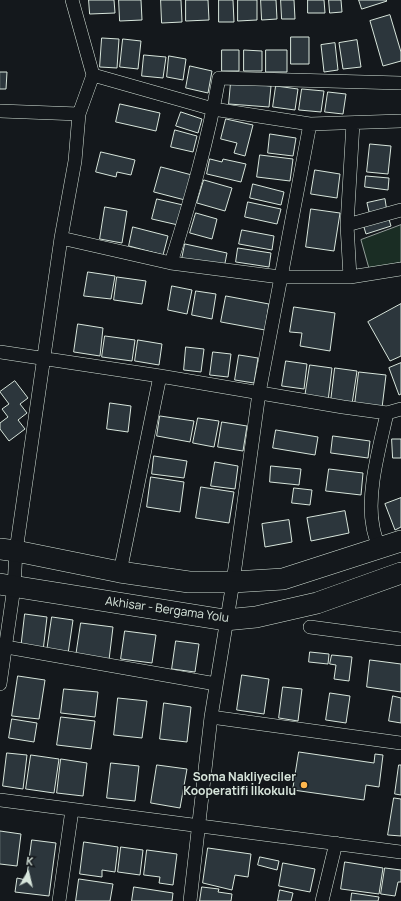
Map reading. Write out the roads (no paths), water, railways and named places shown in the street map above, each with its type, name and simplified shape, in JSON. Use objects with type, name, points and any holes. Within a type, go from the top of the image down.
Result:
[{"type":"main road","points":[[8,550],[120,572],[188,582],[233,582],[283,579],[401,541]]},
{"type":"main road","name":"Akhisar - Bergama Yolu","points":[[7,585],[225,620],[256,617],[317,603],[401,574]]},
{"type":"street","points":[[0,684],[8,550],[44,358],[61,238],[75,161],[79,114],[93,75],[72,0]]},
{"type":"street","points":[[93,75],[213,109],[310,124],[401,122]]},
{"type":"street","points":[[171,263],[192,195],[219,78],[401,83]]},
{"type":"street","points":[[0,112],[79,114]]},
{"type":"street","points":[[350,277],[347,225],[352,123]]},
{"type":"street","points":[[190,901],[211,717],[225,620],[233,582],[259,393],[310,124]]},
{"type":"street","points":[[347,225],[401,210]]},
{"type":"street","points":[[61,238],[171,263],[280,277],[350,277],[401,269]]},
{"type":"street","points":[[0,352],[160,376],[387,413],[401,409]]},
{"type":"street","points":[[120,572],[160,376]]},
{"type":"street","points":[[379,548],[372,526],[372,504],[374,472],[387,413]]},
{"type":"street","points":[[310,627],[401,639]]},
{"type":"street","points":[[3,647],[216,684]]},
{"type":"street","points":[[211,717],[401,744]]},
{"type":"street","points":[[0,800],[401,852]]},
{"type":"street","points":[[59,901],[72,810]]},
{"type":"street","points":[[322,901],[336,843]]},
{"type":"place","name":"Soma Nakliyeciler Kooperatifi İlkokulu","points":[[304,785]]}]
